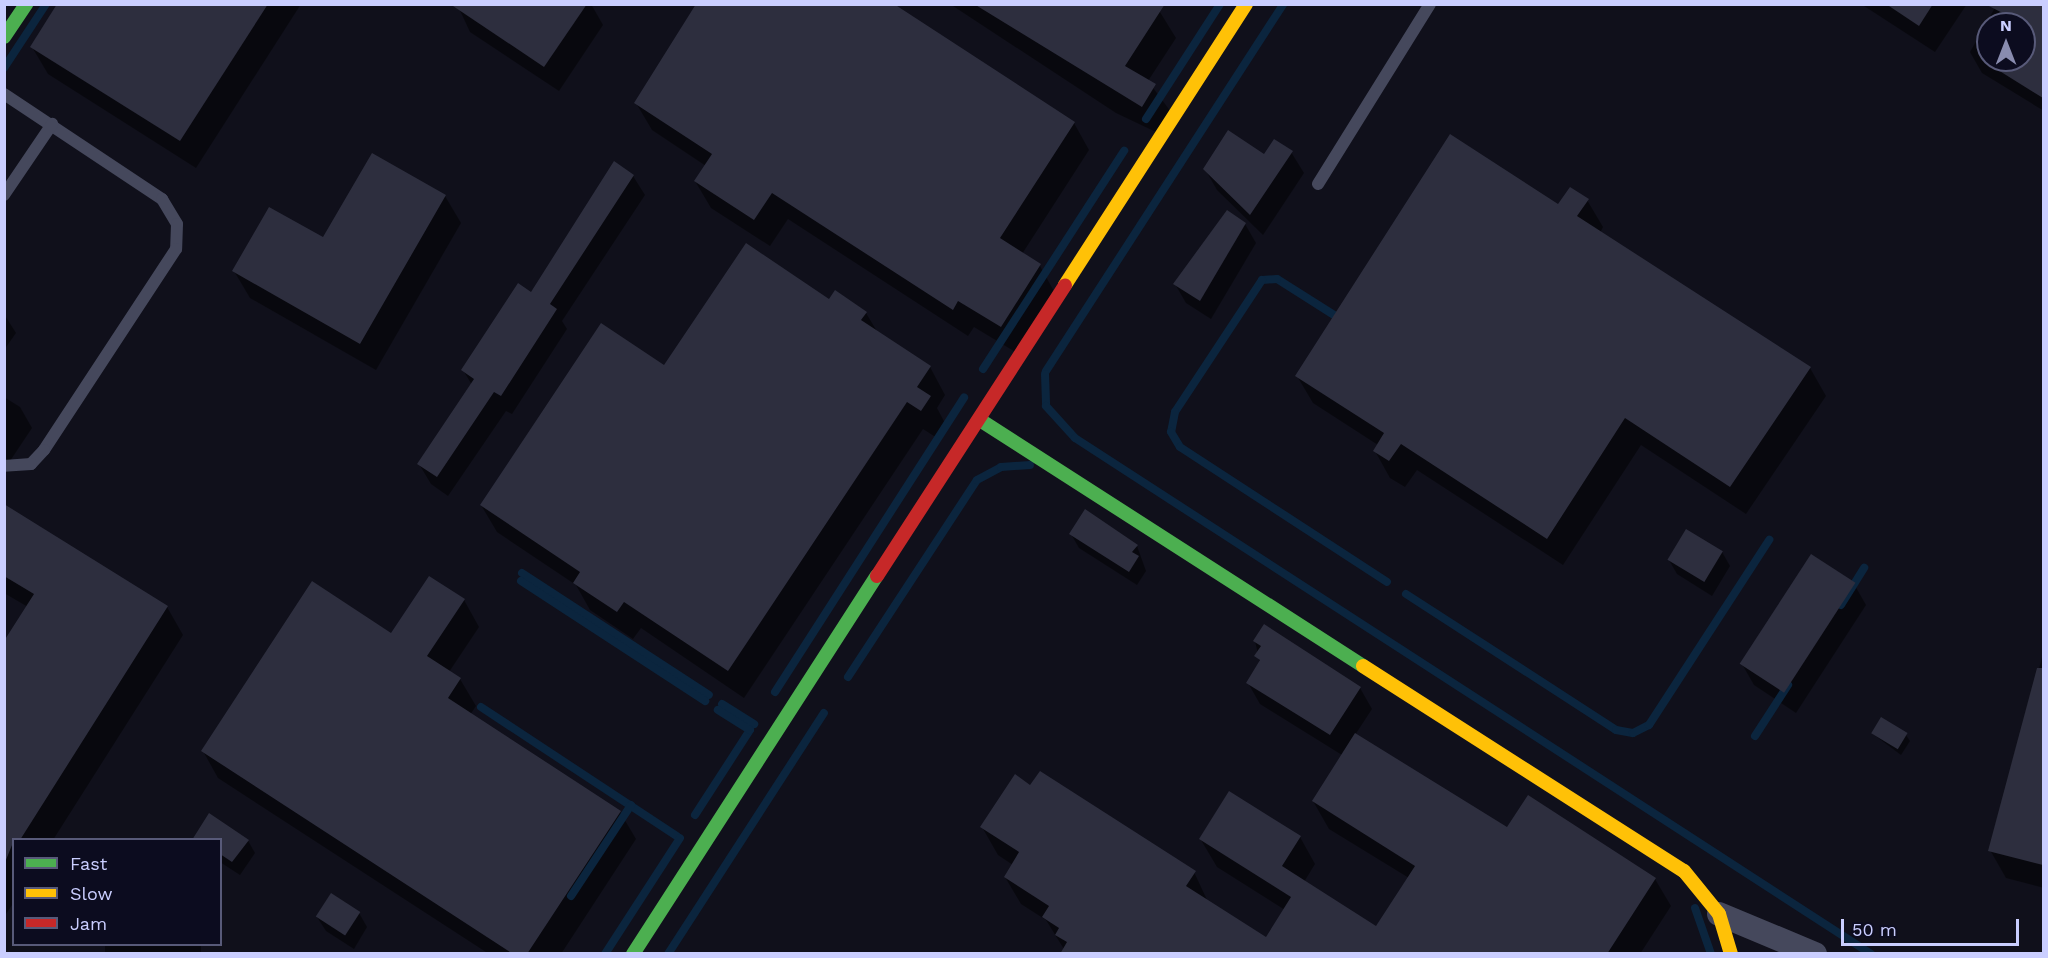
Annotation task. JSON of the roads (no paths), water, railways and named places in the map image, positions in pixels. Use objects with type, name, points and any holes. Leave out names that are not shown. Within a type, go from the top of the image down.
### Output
[{"type":"main road","points":[[4,37],[26,4]]},
{"type":"main road","points":[[633,954],[980,420],[1246,4]]},
{"type":"main road","points":[[980,420],[1684,871],[1719,914],[1731,954]]},
{"type":"street","points":[[1719,914],[1815,954]]},
{"type":"lane","points":[[1318,184],[1430,4]]},
{"type":"lane","points":[[4,94],[52,124],[162,200],[177,224],[176,249],[44,450],[31,464],[4,466]]},
{"type":"lane","points":[[4,195],[52,124]]},
{"type":"waterway","points":[[4,68],[46,4]]},
{"type":"waterway","points":[[1146,119],[1220,4]]},
{"type":"waterway","points":[[1046,371],[1283,4]]},
{"type":"waterway","points":[[983,369],[1124,151]]},
{"type":"waterway","points":[[1334,315],[1277,279],[1262,280],[1175,412],[1171,432],[1180,447],[1387,582]]},
{"type":"waterway","points":[[1045,374],[1046,406],[1075,438],[1871,954]]},
{"type":"waterway","points":[[775,692],[964,398]]},
{"type":"waterway","points":[[848,677],[977,480],[1001,467],[1030,465]]},
{"type":"waterway","points":[[1406,594],[1616,730],[1633,733],[1649,725],[1769,540]]},
{"type":"waterway","points":[[1841,605],[1864,568]]},
{"type":"waterway","points":[[522,573],[709,695]]},
{"type":"waterway","points":[[521,581],[705,701]]},
{"type":"waterway","points":[[1755,736],[1788,685]]},
{"type":"waterway","points":[[722,704],[754,724]]},
{"type":"waterway","points":[[481,707],[677,836]]},
{"type":"waterway","points":[[695,815],[750,730],[718,710]]},
{"type":"waterway","points":[[668,954],[824,713]]},
{"type":"waterway","points":[[571,896],[631,805]]},
{"type":"waterway","points":[[605,954],[680,838]]},
{"type":"waterway","points":[[1695,908],[1711,954]]}]
